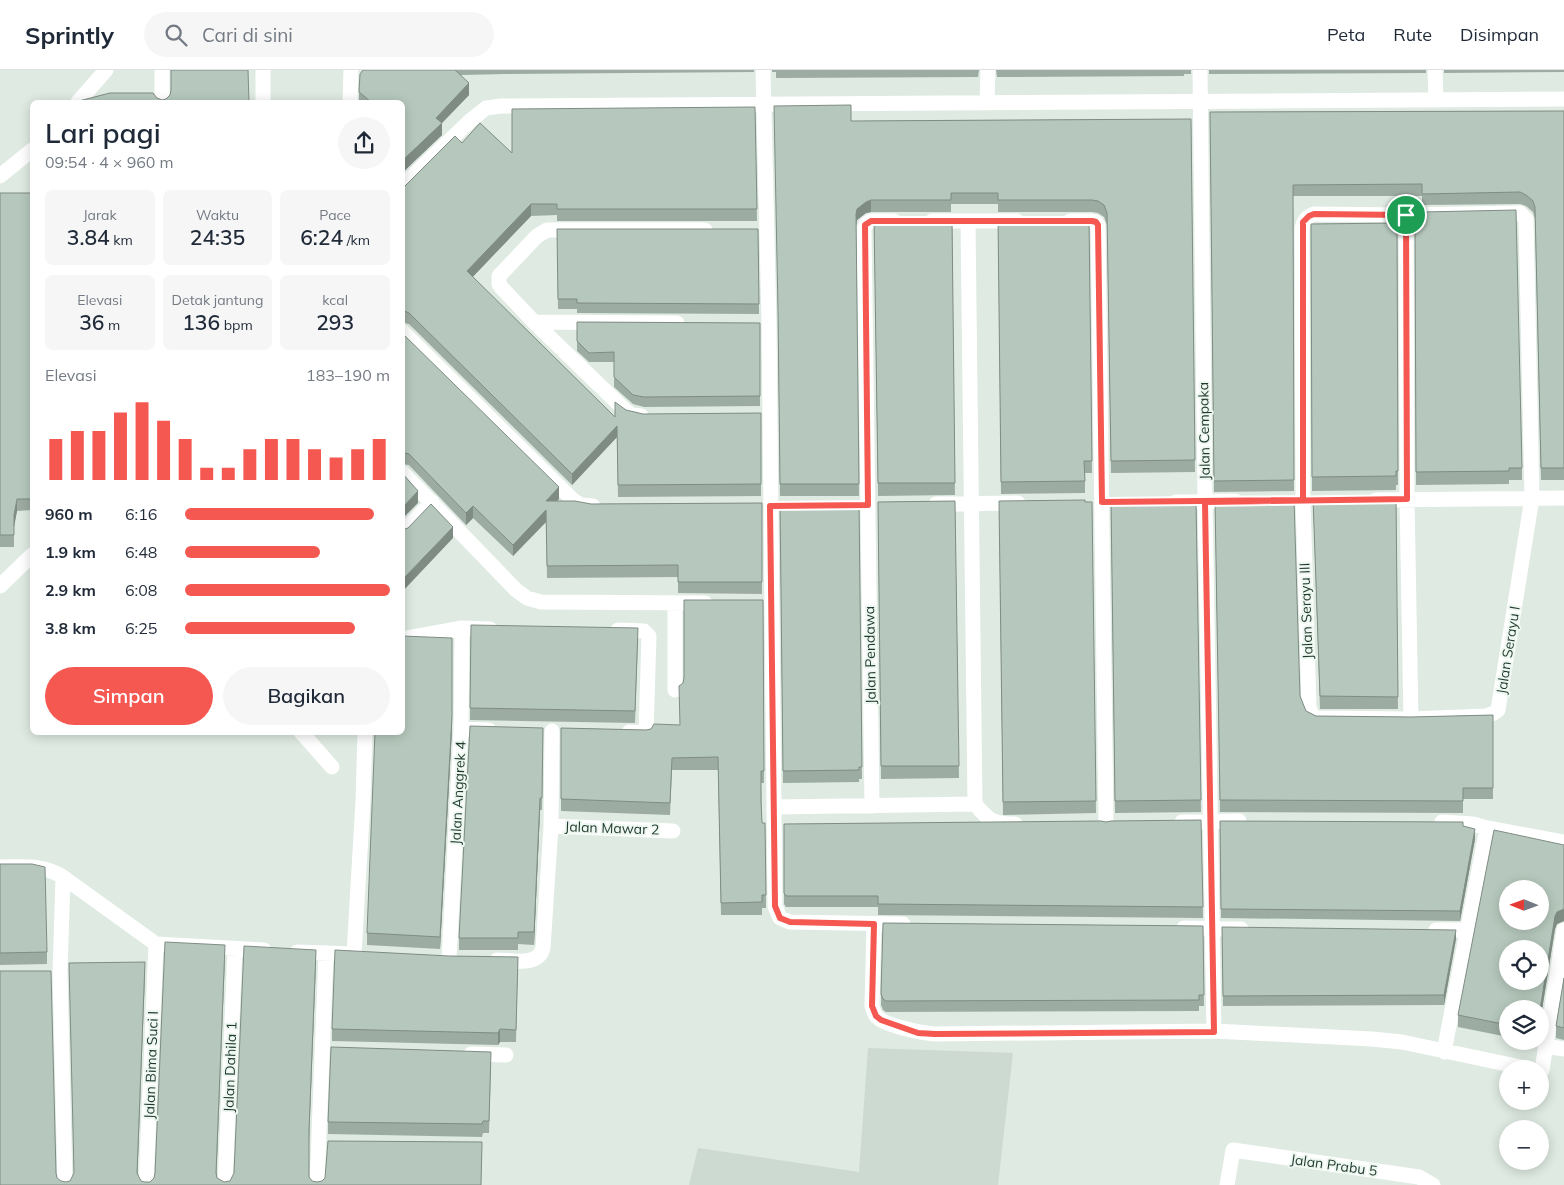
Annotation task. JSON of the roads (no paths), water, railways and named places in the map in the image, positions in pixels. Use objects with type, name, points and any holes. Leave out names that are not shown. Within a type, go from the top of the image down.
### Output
[{"type":"street","points":[[80,100],[106,70]]},
{"type":"street","points":[[162,70],[162,100]]},
{"type":"street","points":[[263,70],[263,100]]},
{"type":"street","points":[[350,100],[351,70]]},
{"type":"street","points":[[763,70],[767,230],[764,323],[767,603],[774,807],[775,906],[780,918],[790,922],[914,925]]},
{"type":"street","points":[[987,103],[988,70]]},
{"type":"street","name":"Jalan Cempaka","points":[[1200,70],[1214,1032]]},
{"type":"street","points":[[1435,70],[1436,100]]},
{"type":"street","points":[[405,183],[471,120],[486,108],[501,106],[1564,99]]},
{"type":"street","points":[[0,176],[30,152]]},
{"type":"street","points":[[1411,719],[1407,499],[1406,215],[1520,213],[1526,219],[1532,498]]},
{"type":"street","name":"Jalan Serayu III","points":[[1316,718],[1312,715],[1309,707],[1298,501],[1303,222],[1314,214],[1406,215]]},
{"type":"street","name":"Jalan Pendawa","points":[[872,806],[863,505],[864,229],[866,224],[871,221],[1035,221]]},
{"type":"street","points":[[968,221],[975,804],[984,816],[992,821],[1002,824],[1030,824]]},
{"type":"street","points":[[1054,221],[1092,221],[1098,225],[1106,824]]},
{"type":"street","points":[[653,416],[638,416],[625,410],[534,322],[501,287],[499,276],[537,236],[547,230],[718,230]]},
{"type":"street","points":[[748,230],[767,230]]},
{"type":"street","points":[[534,322],[691,323]]},
{"type":"street","points":[[405,334],[573,500],[581,504],[611,506]]},
{"type":"street","points":[[405,475],[516,590],[527,598],[541,602],[723,603]]},
{"type":"street","name":"Jalan Serayu I","points":[[1316,718],[1411,719],[1486,716],[1494,714],[1498,710],[1532,498]]},
{"type":"street","points":[[1360,500],[1564,498]]},
{"type":"street","points":[[1298,501],[1322,500]]},
{"type":"street","points":[[1158,502],[1254,501]]},
{"type":"street","points":[[405,529],[432,502]]},
{"type":"street","points":[[1083,503],[1121,502]]},
{"type":"street","points":[[924,504],[1036,503]]},
{"type":"street","points":[[863,505],[886,505]]},
{"type":"street","points":[[766,506],[790,506]]},
{"type":"street","points":[[0,586],[30,557]]},
{"type":"street","points":[[675,604],[676,690]]},
{"type":"street","points":[[405,638],[462,628],[508,629]]},
{"type":"street","name":"Jalan Anggrek 4","points":[[462,628],[461,730],[444,958],[467,959]]},
{"type":"street","points":[[601,630],[644,631],[649,636],[646,733],[618,732]]},
{"type":"street","points":[[461,730],[507,730]]},
{"type":"street","points":[[534,731],[571,731]]},
{"type":"street","points":[[484,960],[529,961],[540,957],[544,948],[551,826],[552,731]]},
{"type":"street","points":[[305,735],[332,767]]},
{"type":"street","points":[[354,954],[363,801],[364,735]]},
{"type":"street","points":[[774,807],[975,804]]},
{"type":"street","points":[[1163,822],[1249,822]]},
{"type":"street","points":[[1432,822],[1460,822],[1564,842]]},
{"type":"street","points":[[1087,824],[1125,823]]},
{"type":"street","name":"Jalan Mawar 2","points":[[551,826],[673,831]]},
{"type":"street","points":[[1444,1052],[1487,828]]},
{"type":"street","points":[[0,867],[40,867],[50,869],[156,944],[373,955]]},
{"type":"street","points":[[63,877],[60,973],[65,1185]]},
{"type":"street","points":[[874,924],[872,1006],[874,1012],[881,1020],[918,1033],[1214,1032],[1372,1039],[1402,1042],[1499,1063]]},
{"type":"street","points":[[1172,928],[1251,929]]},
{"type":"street","points":[[1418,930],[1468,930]]},
{"type":"street","points":[[1549,1027],[1564,930]]},
{"type":"street","name":"Jalan Bima Suci I","points":[[146,1185],[156,944]]},
{"type":"street","name":"Jalan Dahila 1","points":[[225,1185],[235,949]]},
{"type":"street","points":[[316,1185],[326,953]]},
{"type":"street","points":[[43,973],[60,973]]},
{"type":"street","points":[[1549,1046],[1564,1049]]},
{"type":"street","points":[[322,1050],[341,1050]]},
{"type":"street","points":[[458,1053],[506,1055]]},
{"type":"street","points":[[318,1143],[337,1143]]},
{"type":"street","name":"Jalan Prabu 5","points":[[1226,1185],[1233,1150],[1419,1177],[1433,1185]]}]
